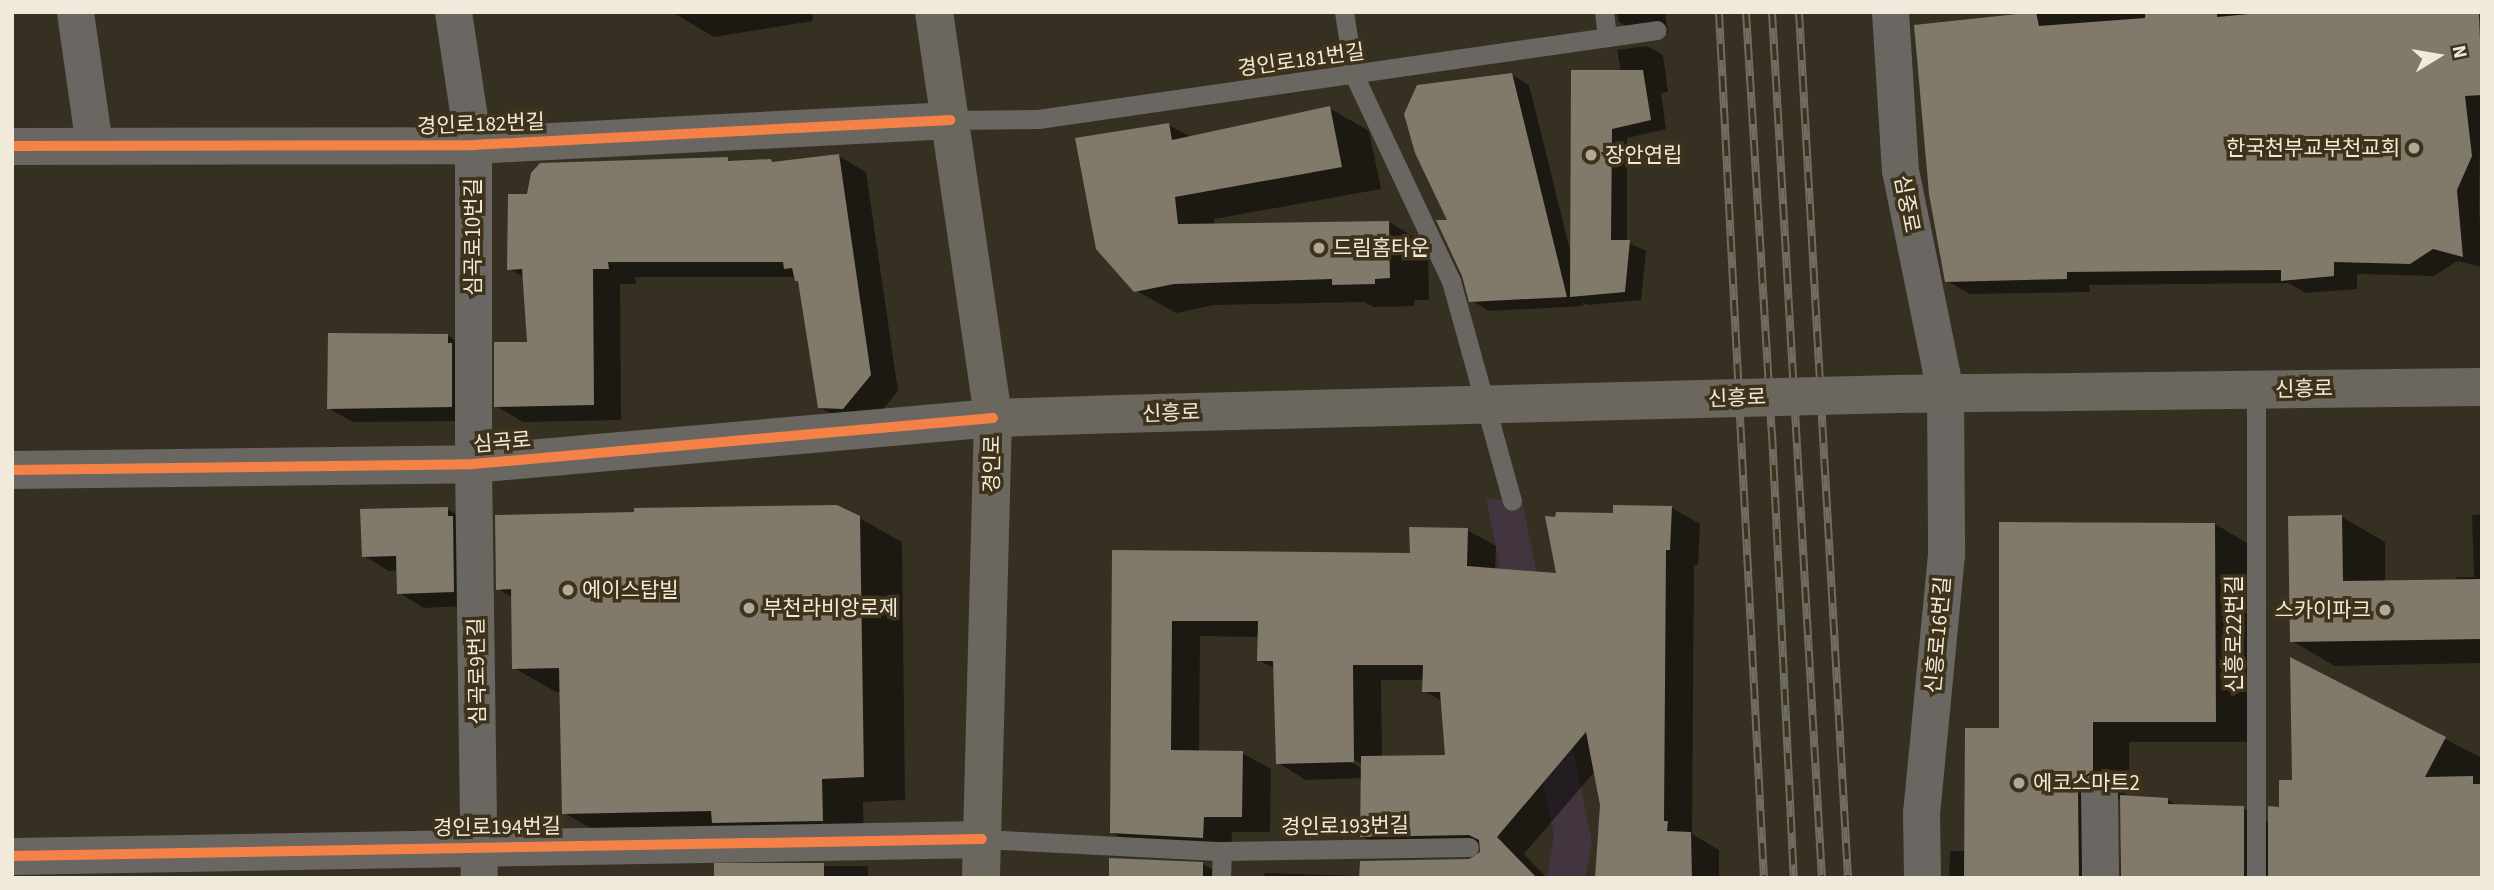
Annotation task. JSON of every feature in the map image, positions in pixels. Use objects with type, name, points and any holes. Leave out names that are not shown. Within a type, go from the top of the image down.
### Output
[{"type":"main road","name":"경인로","points":[[934,12],[993,418],[981,878]]},
{"type":"main road","name":"신흥로","points":[[993,418],[1945,392],[2482,387]]},
{"type":"street","points":[[75,12],[94,146]]},
{"type":"street","name":"심곡로10번길","points":[[453,12],[473,145],[473,464]]},
{"type":"street","name":"심중로","points":[[1890,12],[1900,170],[1945,392]]},
{"type":"street","name":"경인로182번길","points":[[12,146],[473,145],[950,120]]},
{"type":"street","name":"신흥로16번길","points":[[1922,878],[1921,813],[1946,554],[1945,392]]},
{"type":"street","name":"심곡로","points":[[12,470],[473,464],[993,418]]},
{"type":"street","name":"심곡로9번길","points":[[473,464],[479,862]]},
{"type":"street","points":[[2099,790],[2100,878]]},
{"type":"street","name":"경인로194번길","points":[[12,856],[106,866],[479,862],[982,838]]},
{"type":"lane","points":[[1344,12],[1354,75],[1451,281],[1512,500]]},
{"type":"lane","points":[[1604,12],[1608,37]]},
{"type":"lane","name":"경인로181번길","points":[[950,120],[1038,119],[1657,30]]},
{"type":"lane","name":"신흥로22번길","points":[[2256,389],[2256,878]]},
{"type":"lane","name":"경인로193번길","points":[[982,838],[1222,851],[1469,847]]},
{"type":"lane","points":[[1221,878],[1222,851]]},
{"type":"shaded area","points":[[1486,498],[1522,501],[1592,842],[1585,878],[1547,878],[1554,835]]},
{"type":"building","points":[[2036,12],[2039,26],[2145,18],[2145,12],[2217,12],[2217,17],[2271,12],[2479,12],[2482,95],[2465,96],[2472,156],[2457,190],[2463,257],[2433,249],[2410,264],[2334,262],[2334,276],[2281,281],[2281,270],[2067,272],[2067,279],[1945,282],[1929,194],[1914,25]]},
{"type":"building","points":[[1571,70],[1643,70],[1651,120],[1612,129],[1611,240],[1630,240],[1625,292],[1570,297]]},
{"type":"building","points":[[1512,73],[1567,297],[1469,302],[1462,276],[1436,220],[1447,220],[1415,153],[1404,114],[1417,85]]},
{"type":"building","points":[[1330,106],[1342,167],[1175,197],[1178,224],[1389,221],[1390,278],[1375,279],[1375,284],[1332,285],[1332,279],[1174,284],[1134,292],[1096,249],[1075,138],[1169,123],[1172,140]]},
{"type":"building","points":[[839,154],[871,375],[843,409],[818,408],[798,281],[795,281],[792,268],[784,269],[783,262],[608,262],[609,269],[593,269],[594,405],[494,407],[494,342],[527,342],[522,269],[507,270],[508,194],[527,194],[531,173],[540,163],[728,157],[728,161],[771,159],[772,162]]},
{"type":"building","points":[[328,333],[448,334],[448,343],[452,343],[452,407],[327,409]]},
{"type":"building","name":"부천라비앙로제","points":[[837,505],[860,516],[864,777],[822,779],[823,821],[712,823],[711,811],[562,814],[559,668],[512,669],[511,589],[496,590],[495,515],[634,512],[634,508]]},
{"type":"building","points":[[1613,505],[1672,506],[1670,550],[1666,550],[1664,821],[1668,821],[1667,831],[1691,832],[1692,878],[1595,878],[1600,805],[1586,732],[1497,837],[1537,878],[1359,878],[1360,861],[1469,859],[1480,852],[1479,840],[1469,835],[1360,837],[1361,756],[1445,755],[1440,692],[1422,692],[1423,665],[1353,665],[1354,762],[1276,764],[1273,661],[1257,661],[1258,621],[1172,621],[1171,750],[1243,751],[1242,817],[1204,817],[1203,838],[1110,833],[1112,550],[1410,553],[1409,527],[1468,528],[1467,566],[1556,573],[1545,516],[1555,517],[1556,512],[1613,513]]},
{"type":"building","points":[[448,507],[448,516],[453,516],[454,592],[397,594],[396,556],[362,557],[360,509]]},
{"type":"building","name":"스카이파크","points":[[2342,515],[2343,581],[2482,579],[2482,639],[2290,642],[2288,516]]},
{"type":"building","points":[[1999,522],[2215,523],[2216,722],[2093,722],[2093,770],[2081,779],[2078,790],[2079,878],[1964,878],[1965,728],[1999,728]]},
{"type":"building","points":[[2290,657],[2446,737],[2425,777],[2473,776],[2473,784],[2482,784],[2482,878],[2268,878],[2268,806],[2279,807],[2279,780],[2292,780]]},
{"type":"building","points":[[2120,795],[2168,798],[2168,804],[2244,806],[2244,878],[2121,878]]},
{"type":"building","points":[[1109,858],[1203,862],[1203,878],[1109,878]]},
{"type":"building","points":[[714,863],[824,863],[824,878],[714,878]]},
{"type":"railway","points":[[1719,12],[1764,878]]},
{"type":"railway","points":[[1746,12],[1772,433],[1794,878]]},
{"type":"railway","points":[[1772,12],[1822,878]]},
{"type":"railway","points":[[1799,12],[1848,878]]},
{"type":"cycle path","points":[[12,146],[473,145],[950,120]]},
{"type":"cycle path","points":[[12,470],[473,464],[993,418]]},
{"type":"cycle path","points":[[12,856],[982,839]]},
{"type":"place","name":"한국천부교부천교회","points":[[2414,148]]},
{"type":"place","name":"장안연립","points":[[1591,155]]},
{"type":"place","name":"드림홈타운","points":[[1319,248]]},
{"type":"place","name":"에이스탑빌","points":[[568,590]]},
{"type":"place","name":"부천라비앙로제","points":[[749,608]]},
{"type":"place","name":"스카이파크","points":[[2385,610]]},
{"type":"place","name":"에코스마트2","points":[[2019,783]]}]
